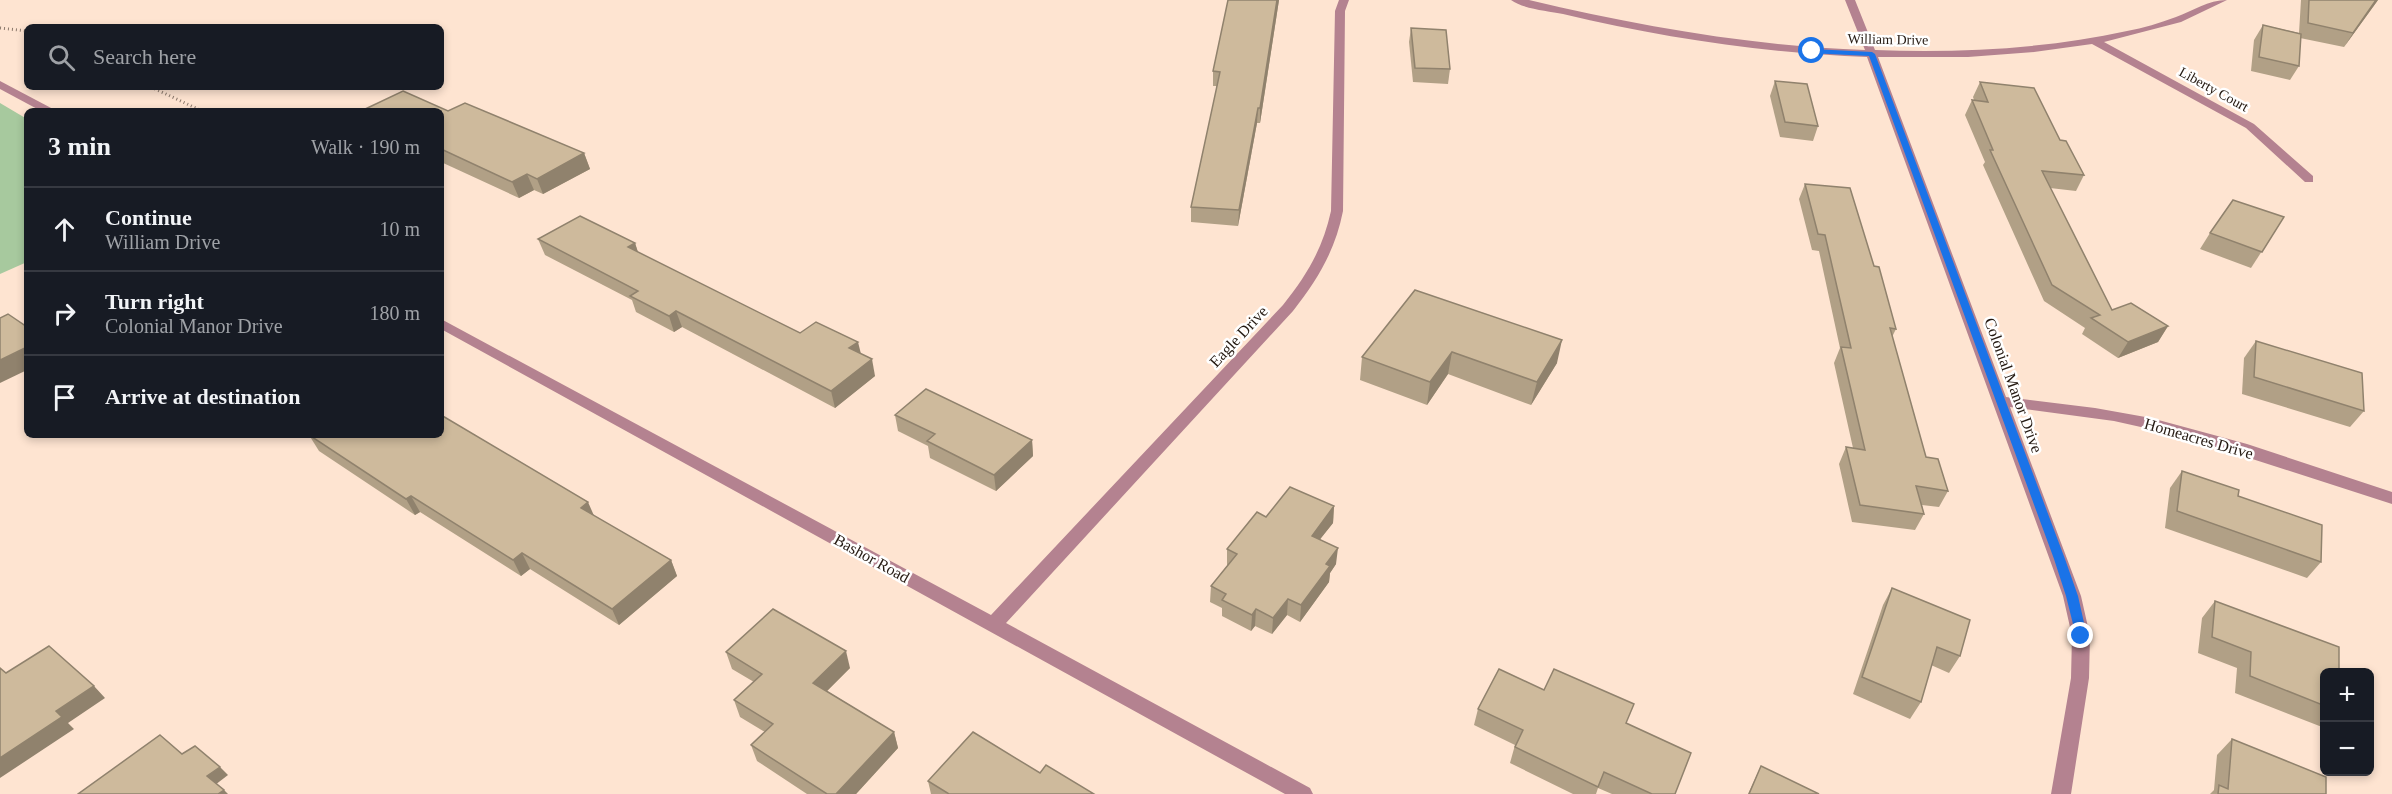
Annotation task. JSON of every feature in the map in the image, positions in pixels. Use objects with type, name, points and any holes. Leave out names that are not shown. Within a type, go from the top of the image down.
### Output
[{"type":"street","name":"Eagle Drive","points":[[994,624],[1280,317],[1316,274],[1331,242],[1337,211],[1341,11],[1344,0]]},
{"type":"street","name":"William Drive","points":[[1516,0],[1587,18],[1679,36],[1800,50],[1872,54],[1995,52],[2094,41],[2157,28],[2202,11],[2222,0]]},
{"type":"street","name":"Colonial Manor Drive","points":[[1850,0],[2072,596],[2081,636],[2079,688],[2061,794]]},
{"type":"street","name":"Liberty Court","points":[[2094,41],[2250,126],[2309,179]]},
{"type":"street","points":[[0,84],[44,108]]},
{"type":"street","name":"Bashor Road","points":[[444,325],[1303,794]]},
{"type":"street","name":"Homeacres Drive","points":[[2001,401],[2097,412],[2151,423],[2218,441],[2392,498]]},
{"type":"path","points":[[0,28],[24,31]]},
{"type":"path","points":[[157,90],[196,108]]},
{"type":"green space","points":[[0,103],[24,117],[24,263],[0,274]]},
{"type":"building","points":[[1228,0],[1277,0],[1260,108],[1258,108],[1239,210],[1191,207],[1220,72],[1213,71]]},
{"type":"building","points":[[2309,0],[2376,0],[2353,33],[2308,23]]},
{"type":"building","points":[[2263,25],[2301,34],[2299,66],[2259,57]]},
{"type":"building","points":[[1411,28],[1446,30],[1450,69],[1415,68]]},
{"type":"building","points":[[1775,81],[1807,84],[1818,126],[1785,122]]},
{"type":"building","points":[[1980,82],[2034,88],[2060,140],[2066,141],[2084,175],[2042,171],[2112,310],[2131,303],[2168,326],[2128,342],[2091,318],[2100,315],[2052,285],[1990,150],[1993,150],[1972,100],[1988,102]]},
{"type":"building","points":[[403,91],[441,108],[367,108]]},
{"type":"building","points":[[465,103],[584,153],[537,179],[527,174],[512,182],[444,150],[444,109],[448,111]]},
{"type":"building","points":[[1805,184],[1850,188],[1874,266],[1879,267],[1896,329],[1890,328],[1926,457],[1938,459],[1948,491],[1916,486],[1924,514],[1860,505],[1846,447],[1865,450],[1841,347],[1851,348],[1825,235],[1818,234]]},
{"type":"building","points":[[2233,200],[2284,217],[2262,252],[2210,233]]},
{"type":"building","points":[[580,216],[635,243],[628,247],[800,333],[816,322],[858,342],[849,348],[872,359],[831,391],[676,311],[669,316],[630,296],[638,291],[538,239]]},
{"type":"building","points":[[1415,290],[1562,340],[1537,382],[1452,352],[1430,382],[1362,357]]},
{"type":"building","points":[[8,314],[24,325],[24,348],[0,360],[0,318]]},
{"type":"building","points":[[2256,341],[2362,373],[2364,411],[2254,377]]},
{"type":"building","points":[[926,389],[1032,440],[994,475],[927,441],[935,434],[895,415]]},
{"type":"building","points":[[444,417],[588,502],[581,508],[671,560],[612,609],[522,553],[513,560],[411,496],[406,499],[314,438],[444,438]]},
{"type":"building","points":[[2182,471],[2239,490],[2238,496],[2322,525],[2321,562],[2177,511]]},
{"type":"building","points":[[1290,487],[1334,506],[1312,536],[1338,548],[1326,564],[1330,566],[1301,605],[1288,599],[1273,618],[1256,609],[1252,615],[1222,600],[1226,594],[1211,586],[1237,554],[1227,549],[1257,512],[1266,517]]},
{"type":"building","points":[[1892,588],[1970,620],[1960,656],[1937,647],[1921,702],[1862,677]]},
{"type":"building","points":[[2215,601],[2339,647],[2339,668],[2320,668],[2320,704],[2250,676],[2251,652],[2212,637]]},
{"type":"building","points":[[773,609],[846,651],[813,683],[894,732],[836,794],[827,794],[751,745],[773,724],[734,700],[762,674],[726,652]]},
{"type":"building","points":[[49,646],[94,686],[56,711],[62,717],[0,758],[0,668],[6,673]]},
{"type":"building","points":[[1499,669],[1544,690],[1554,669],[1634,704],[1626,723],[1691,753],[1675,794],[1652,794],[1604,772],[1598,787],[1515,747],[1523,730],[1478,709]]},
{"type":"building","points":[[973,732],[1040,773],[1046,765],[1094,794],[949,794],[928,781]]},
{"type":"building","points":[[160,735],[182,754],[195,746],[220,767],[207,776],[224,790],[218,794],[78,794]]},
{"type":"building","points":[[2232,739],[2326,777],[2326,794],[2218,794],[2219,785],[2228,789]]},
{"type":"building","points":[[1761,766],[1819,794],[1749,794]]},
{"type":"route","points":[[1812,51],[1872,54],[2060,559],[2072,596],[2081,636]]}]
